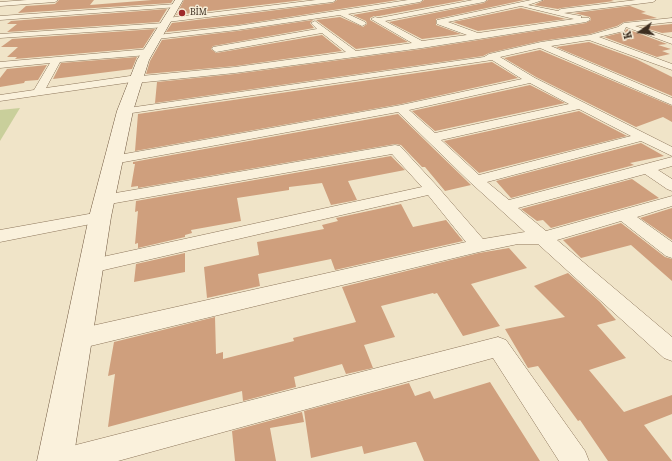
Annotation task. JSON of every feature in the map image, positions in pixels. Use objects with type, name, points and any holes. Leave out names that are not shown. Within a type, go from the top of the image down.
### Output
[{"type":"main road","points":[[55,461],[91,266],[113,160],[126,112],[143,60],[168,20]]},
{"type":"street","points":[[0,36],[168,20],[333,0]]},
{"type":"street","points":[[208,42],[236,28],[420,0]]},
{"type":"street","points":[[380,20],[484,0]]},
{"type":"street","points":[[0,98],[136,79],[235,70],[589,21],[503,0]]},
{"type":"street","points":[[478,37],[440,22],[540,0]]},
{"type":"street","points":[[578,0],[619,12]]},
{"type":"street","points":[[554,12],[653,0]]},
{"type":"street","points":[[0,4],[18,1],[56,3]]},
{"type":"street","points":[[0,10],[56,3]]},
{"type":"street","points":[[218,6],[231,4]]},
{"type":"street","points":[[279,7],[298,18]]},
{"type":"street","points":[[353,11],[380,20],[422,45]]},
{"type":"street","points":[[341,13],[362,24]]},
{"type":"street","points":[[485,13],[499,16]]},
{"type":"street","points":[[307,16],[354,54]]},
{"type":"street","points":[[633,16],[653,22]]},
{"type":"street","points":[[0,18],[168,20],[208,42],[228,58],[235,70]]},
{"type":"street","points":[[0,65],[57,59],[168,20]]},
{"type":"street","points":[[126,112],[487,60],[492,56],[541,45],[590,37],[622,27],[672,20]]},
{"type":"street","points":[[272,22],[287,36]]},
{"type":"street","points":[[519,22],[540,28]]},
{"type":"street","points":[[607,25],[622,27],[672,41]]},
{"type":"street","points":[[236,28],[252,42]]},
{"type":"street","points":[[208,42],[252,42],[324,30]]},
{"type":"street","points":[[590,37],[672,66]]},
{"type":"street","points":[[541,45],[672,102]]},
{"type":"street","points":[[492,56],[531,80],[672,152]]},
{"type":"street","points":[[38,93],[57,59]]},
{"type":"street","points":[[113,160],[401,108],[531,80]]},
{"type":"street","points":[[431,138],[580,105]]},
{"type":"street","points":[[401,108],[476,180],[672,351]]},
{"type":"street","points":[[476,180],[642,137]]},
{"type":"street","points":[[0,236],[102,209],[395,149],[432,189],[479,246]]},
{"type":"street","points":[[505,206],[648,170],[672,161]]},
{"type":"street","points":[[648,170],[672,186]]},
{"type":"street","points":[[91,266],[432,189]]},
{"type":"street","points":[[78,339],[479,246],[518,238],[543,238],[672,202]]},
{"type":"street","points":[[625,216],[672,250]]},
{"type":"street","points":[[68,461],[498,347],[575,461]]},
{"type":"green space","points":[[20,108],[0,141],[0,110]]},
{"type":"building","points":[[59,0],[94,0],[90,5],[152,0],[173,0],[171,3],[18,13],[26,6],[55,4]]},
{"type":"building","points":[[184,0],[303,0],[176,15]]},
{"type":"building","points":[[337,0],[398,0],[237,25],[166,32],[172,23],[333,3]]},
{"type":"building","points":[[424,0],[465,0],[374,16],[370,18],[370,20],[408,42],[356,49],[316,20],[340,17],[363,27],[367,24],[366,21],[353,15],[420,3]]},
{"type":"building","points":[[488,0],[524,0],[436,19],[436,25],[461,34],[422,39],[389,22],[484,3]]},
{"type":"building","points":[[544,0],[614,1],[558,9],[534,5]]},
{"type":"building","points":[[630,6],[646,12],[641,13],[657,18],[624,22],[617,26],[590,34],[541,41],[489,53],[483,56],[155,103],[157,82],[235,74],[422,49],[586,23],[591,20],[590,17],[574,13]]},
{"type":"building","points":[[521,8],[566,19],[478,31],[453,22]]},
{"type":"building","points":[[167,9],[159,22],[7,32],[17,24],[7,24],[11,21]]},
{"type":"building","points":[[313,20],[310,23],[314,28],[213,46],[211,49],[216,53],[322,35],[342,51],[235,66],[146,74],[150,61],[162,40]]},
{"type":"building","points":[[672,24],[672,32],[662,33],[642,27]]},
{"type":"building","points":[[155,29],[143,48],[15,59],[17,57],[7,57],[18,47],[1,47],[12,39]]},
{"type":"building","points":[[627,29],[667,44],[658,45],[671,49],[662,51],[670,54],[657,57],[604,37],[624,32]]},
{"type":"building","points":[[589,42],[636,59],[672,77],[672,96],[556,47]]},
{"type":"building","points":[[540,50],[672,106],[672,122],[663,117],[636,127],[536,77],[504,58]]},
{"type":"building","points":[[137,57],[132,69],[53,79],[61,63]]},
{"type":"building","points":[[492,62],[518,78],[401,104],[135,151],[138,114]]},
{"type":"building","points":[[47,65],[38,80],[25,81],[24,83],[0,87],[0,78],[7,69]]},
{"type":"building","points":[[530,85],[565,103],[435,131],[412,111]]},
{"type":"building","points":[[579,111],[627,136],[479,173],[444,141]]},
{"type":"building","points":[[398,114],[471,185],[445,191],[425,167],[422,167],[401,145],[395,144],[138,188],[138,186],[131,187],[135,164],[133,164],[133,162]]},
{"type":"building","points":[[641,143],[664,156],[630,163],[634,165],[511,198],[496,181]]},
{"type":"building","points":[[391,156],[405,170],[348,181],[357,200],[331,205],[322,183],[289,187],[289,190],[237,198],[241,221],[191,230],[192,233],[185,235],[185,237],[138,248],[138,243],[135,244],[138,211],[135,212],[136,201]]},
{"type":"building","points":[[632,179],[659,198],[551,228],[543,220],[537,221],[521,209]]},
{"type":"building","points":[[401,204],[413,227],[446,220],[463,241],[335,270],[331,259],[258,274],[260,286],[207,298],[204,267],[259,255],[257,242],[324,229],[322,225],[338,221],[336,218]]},
{"type":"building","points":[[672,208],[672,240],[640,218]]},
{"type":"building","points":[[621,223],[665,257],[672,259],[672,281],[631,245],[581,258],[563,240]]},
{"type":"building","points":[[509,248],[527,268],[471,284],[500,326],[463,336],[437,293],[381,306],[395,337],[364,345],[373,368],[346,374],[342,364],[294,377],[296,387],[243,401],[242,391],[108,427],[115,374],[108,376],[114,342],[215,317],[216,354],[223,352],[223,359],[294,341],[293,338],[356,322],[342,287],[479,253]]},
{"type":"building","points":[[185,253],[185,272],[134,282],[136,264]]},
{"type":"building","points":[[568,273],[600,302],[616,320],[597,325],[626,358],[589,370],[624,412],[672,395],[672,414],[644,425],[672,461],[608,461],[580,420],[578,421],[538,366],[528,368],[505,329],[565,317],[534,286]]},
{"type":"building","points":[[490,382],[540,461],[424,461],[416,442],[364,454],[362,446],[311,458],[304,411],[409,383],[415,396],[430,391],[434,399]]},
{"type":"building","points":[[302,412],[304,422],[270,428],[276,461],[235,461],[232,431]]},
{"type":"place","name":"BİM","points":[[182,13]]}]
